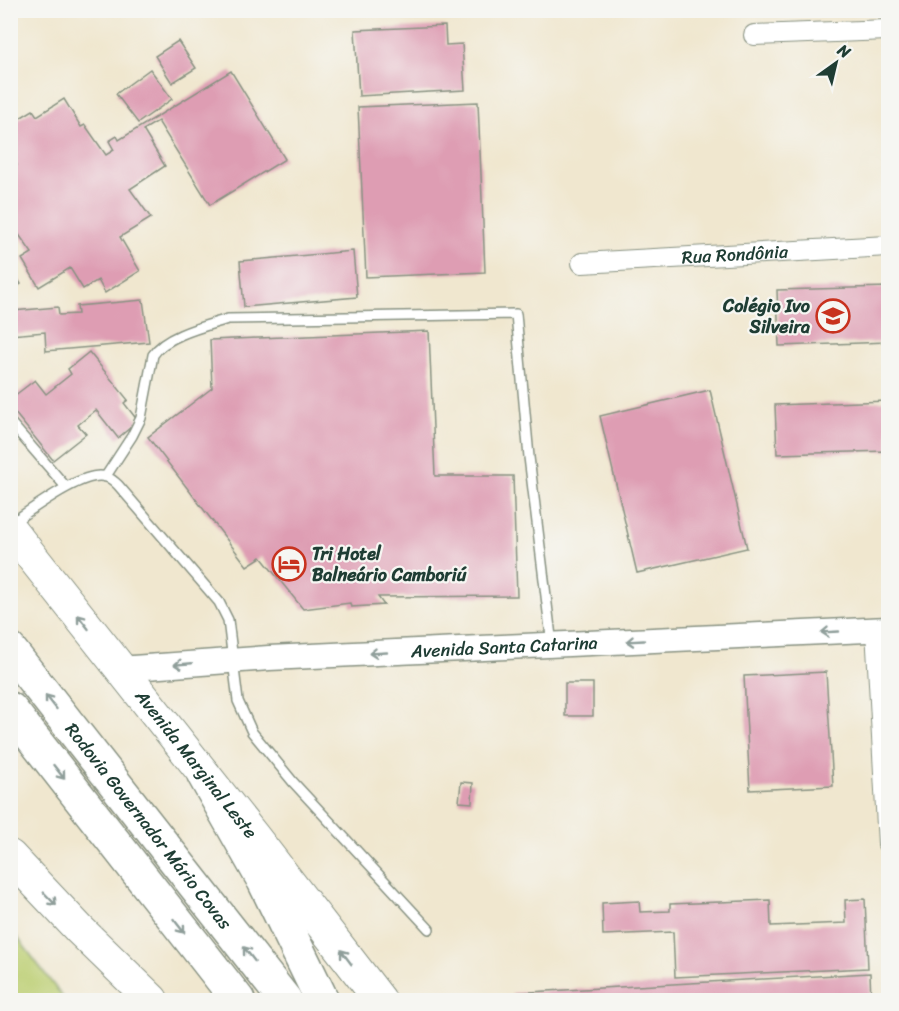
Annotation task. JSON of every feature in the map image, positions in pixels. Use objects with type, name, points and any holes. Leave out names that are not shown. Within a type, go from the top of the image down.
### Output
[{"type":"highway","name":"Rodovia Governador Mário Covas","points":[[10,650],[285,1000]]},
{"type":"highway","name":"Rodovia Governador Mário Covas","points":[[10,709],[238,1000]]},
{"type":"highway","points":[[204,775],[264,881],[322,1000]]},
{"type":"main road","name":"Avenida Marginal Leste","points":[[10,529],[380,1000]]},
{"type":"main road","points":[[10,856],[80,930],[152,1000]]},
{"type":"street","points":[[754,35],[888,30]]},
{"type":"street","name":"Rua Rondônia","points":[[582,262],[888,246]]},
{"type":"street","points":[[882,630],[888,844]]},
{"type":"street","name":"Avenida Santa Catarina","points":[[119,669],[233,660],[882,630]]},
{"type":"lane","points":[[106,476],[141,418],[153,355],[157,349],[190,330],[228,319],[516,314],[529,457],[552,645]]},
{"type":"lane","points":[[10,422],[66,487]]},
{"type":"lane","points":[[10,524],[66,487],[90,477],[106,476],[118,485],[219,602],[228,620],[238,700],[252,732],[293,782],[429,929]]},
{"type":"green space","points":[[11,929],[65,1000],[11,1000]]},
{"type":"building","points":[[445,26],[446,45],[462,44],[465,90],[359,96],[355,30]]},
{"type":"building","points":[[178,41],[196,68],[172,83],[155,56]]},
{"type":"building","points":[[150,69],[172,99],[138,123],[116,94]]},
{"type":"building","points":[[231,71],[285,159],[210,205],[158,121],[143,130],[165,166],[130,189],[151,218],[120,237],[140,271],[105,293],[98,280],[83,289],[70,268],[39,287],[22,259],[32,253],[10,222],[10,169],[17,165],[10,154],[10,124],[33,110],[37,116],[64,99],[81,127],[85,125],[106,155],[114,150],[109,141],[117,136],[119,140]]},
{"type":"building","points":[[478,102],[485,272],[366,277],[358,107]]},
{"type":"building","points":[[353,251],[357,297],[244,307],[240,261]]},
{"type":"building","points":[[10,267],[21,284],[10,291]]},
{"type":"building","name":"Colégio Ivo Silveira","points":[[888,287],[888,342],[779,346],[777,290]]},
{"type":"building","points":[[143,300],[149,342],[46,351],[45,332],[10,335],[12,311],[58,307],[59,315],[78,314],[77,306]]},
{"type":"building","points":[[429,331],[435,476],[513,476],[517,596],[378,597],[384,605],[351,607],[350,603],[303,609],[261,557],[247,566],[148,437],[212,388],[210,340]]},
{"type":"building","points":[[89,352],[128,400],[124,403],[138,421],[118,438],[96,410],[78,425],[86,434],[53,460],[10,407],[10,399],[35,380],[46,394],[71,374],[68,369]]},
{"type":"building","points":[[710,390],[747,548],[637,573],[600,416]]},
{"type":"building","points":[[888,401],[888,451],[777,454],[775,405]]},
{"type":"building","points":[[826,672],[833,786],[750,790],[744,676]]},
{"type":"building","points":[[565,683],[593,683],[593,716],[565,716]]},
{"type":"building","points":[[461,782],[473,783],[472,803],[459,802]]},
{"type":"building","points":[[865,899],[868,968],[675,977],[673,932],[603,935],[602,903],[639,901],[640,912],[670,911],[670,904],[770,900],[771,926],[846,923],[845,900]]},
{"type":"building","points":[[870,973],[871,1000],[512,1000],[512,993]]},
{"type":"building","points":[[493,998],[493,1000],[472,1000],[472,999]]},
{"type":"place","name":"Colégio Ivo Silveira","points":[[833,316]]},
{"type":"place","name":"Tri Hotel Balneário Camboriú","points":[[289,564]]}]
